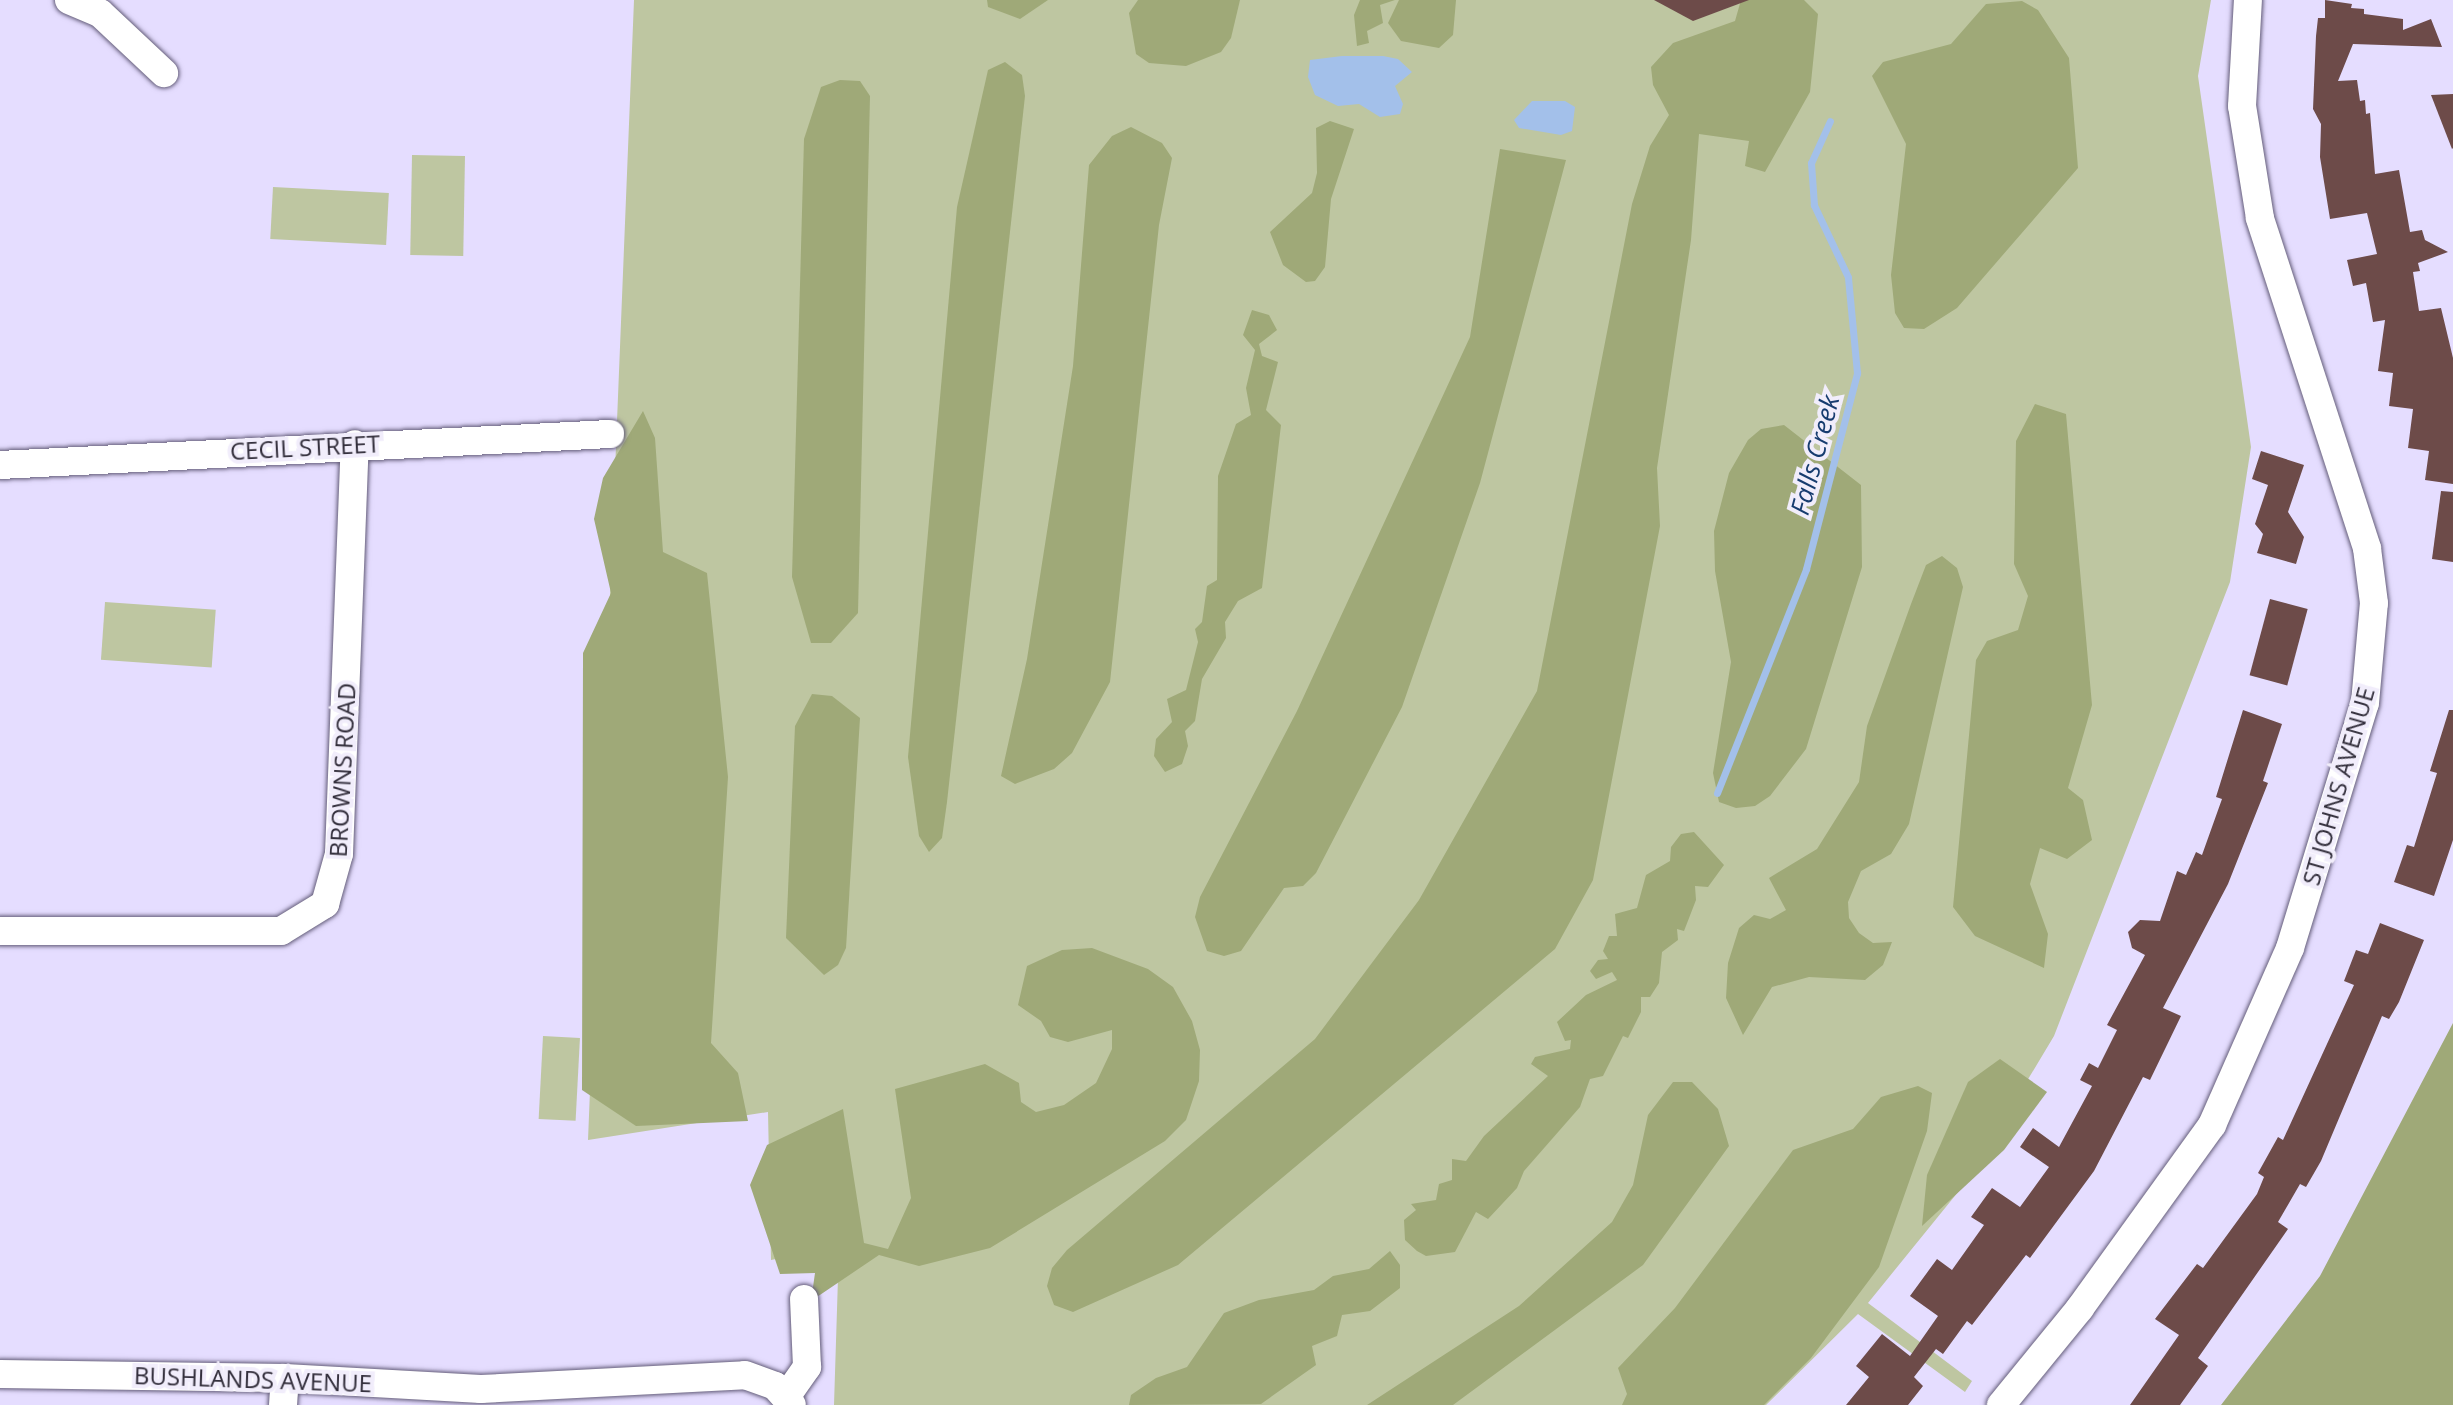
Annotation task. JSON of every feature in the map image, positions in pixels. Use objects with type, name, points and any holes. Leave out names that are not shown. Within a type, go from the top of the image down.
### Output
[{"type":"street","points":[[69,0],[100,13],[164,73]]},
{"type":"street","name":"ST JOHNS AVENUE","points":[[2001,1405],[2080,1308],[2212,1125],[2290,948],[2365,703],[2374,603],[2367,548],[2260,218],[2242,106],[2248,0]]},
{"type":"street","name":"CECIL STREET","points":[[0,465],[355,444],[610,434]]},
{"type":"street","name":"BROWNS ROAD","points":[[0,931],[281,931],[325,904],[339,854],[355,444]]},
{"type":"street","points":[[789,1401],[807,1367],[804,1299]]},
{"type":"street","name":"BUSHLANDS AVENUE","points":[[0,1374],[284,1391],[481,1389],[745,1375],[762,1379],[789,1401]]},
{"type":"green space","points":[[634,0],[2211,0],[2198,76],[2251,447],[2230,582],[2054,1036],[1967,1181],[1868,1303],[1972,1381],[1965,1392],[1858,1314],[1766,1405],[834,1405],[839,1246],[771,1260],[768,1112],[588,1140]]},
{"type":"green space","points":[[987,0],[1048,0],[1020,19],[988,7]]},
{"type":"green space","points":[[1138,0],[1240,0],[1231,38],[1221,52],[1186,66],[1149,63],[1136,54],[1129,13]]},
{"type":"green space","points":[[1360,0],[1395,0],[1380,5],[1383,23],[1367,31],[1369,43],[1357,46],[1354,15]]},
{"type":"green space","points":[[1399,0],[1456,0],[1453,35],[1439,48],[1401,41],[1388,23]]},
{"type":"green space","points":[[1741,0],[1804,0],[1818,14],[1810,92],[1765,172],[1745,166],[1749,141],[1699,134],[1691,240],[1657,468],[1660,526],[1593,880],[1555,949],[1178,1265],[1073,1312],[1054,1305],[1047,1286],[1052,1268],[1067,1250],[1315,1039],[1419,900],[1537,691],[1632,204],[1650,146],[1669,115],[1653,85],[1651,67],[1673,43],[1735,21]]},
{"type":"green space","points":[[2022,1],[2038,10],[2069,58],[2078,168],[1957,308],[1924,329],[1904,328],[1895,313],[1891,275],[1906,144],[1872,76],[1883,62],[1951,44],[1986,4]]},
{"type":"green space","points":[[1005,62],[1022,75],[1025,96],[947,802],[942,838],[929,852],[919,836],[908,757],[957,207],[988,70]]},
{"type":"green space","points":[[840,80],[860,81],[870,96],[858,613],[831,643],[811,643],[792,577],[804,139],[821,87]]},
{"type":"green space","points":[[1330,121],[1354,129],[1331,199],[1325,267],[1315,281],[1306,282],[1283,265],[1270,232],[1312,193],[1317,173],[1316,128]]},
{"type":"green space","points":[[1131,127],[1162,143],[1172,158],[1159,225],[1110,682],[1072,753],[1054,769],[1015,784],[1001,776],[1027,659],[1073,366],[1089,165],[1112,136]]},
{"type":"green space","points":[[1500,149],[1566,160],[1480,483],[1402,707],[1316,873],[1303,886],[1284,888],[1241,951],[1224,956],[1207,951],[1195,917],[1200,897],[1297,711],[1470,337]]},
{"type":"green space","points":[[412,155],[465,156],[463,256],[410,255]]},
{"type":"green space","points":[[273,187],[389,193],[386,245],[270,239]]},
{"type":"green space","points":[[1252,310],[1269,315],[1277,330],[1259,344],[1262,356],[1278,362],[1266,410],[1281,425],[1262,588],[1238,601],[1225,622],[1226,638],[1202,679],[1195,721],[1185,731],[1188,746],[1182,764],[1165,772],[1154,756],[1156,739],[1172,722],[1167,699],[1186,690],[1198,642],[1195,629],[1202,622],[1207,586],[1217,580],[1218,476],[1236,424],[1251,415],[1246,388],[1255,350],[1243,335]]},
{"type":"green space","points":[[2035,404],[2066,414],[2092,705],[2068,788],[2083,800],[2092,840],[2067,859],[2040,848],[2030,884],[2048,934],[2044,968],[1975,936],[1953,907],[1976,660],[1987,641],[2018,630],[2028,596],[2014,564],[2016,441]]},
{"type":"green space","points":[[643,411],[655,438],[663,552],[707,573],[728,777],[711,1043],[738,1073],[748,1121],[636,1126],[582,1090],[583,653],[611,593],[594,519],[603,478]]},
{"type":"green space","points":[[1784,425],[1861,485],[1862,567],[1806,749],[1770,796],[1755,806],[1736,808],[1719,802],[1713,773],[1731,662],[1715,571],[1714,531],[1729,473],[1748,440],[1761,429]]},
{"type":"green space","points":[[1942,556],[1957,568],[1963,587],[1909,824],[1891,854],[1861,871],[1848,902],[1849,918],[1859,933],[1873,943],[1892,942],[1883,965],[1865,980],[1809,977],[1772,987],[1743,1035],[1726,998],[1728,963],[1739,928],[1754,915],[1770,919],[1786,910],[1769,878],[1817,849],[1859,782],[1867,726],[1911,604],[1926,565]]},
{"type":"green space","points":[[105,602],[216,610],[212,668],[101,660]]},
{"type":"green space","points":[[812,694],[832,696],[860,718],[846,948],[838,965],[824,975],[786,938],[795,726]]},
{"type":"green space","points":[[1694,832],[1724,865],[1708,887],[1695,886],[1696,900],[1684,931],[1677,929],[1678,940],[1662,952],[1659,983],[1650,997],[1641,997],[1641,1012],[1628,1038],[1623,1036],[1603,1076],[1590,1079],[1580,1107],[1524,1171],[1517,1188],[1488,1219],[1476,1212],[1455,1252],[1426,1256],[1417,1251],[1405,1240],[1404,1220],[1416,1210],[1411,1204],[1436,1200],[1439,1184],[1452,1180],[1452,1159],[1466,1161],[1484,1136],[1548,1076],[1531,1064],[1535,1057],[1570,1049],[1571,1040],[1565,1041],[1557,1022],[1586,995],[1617,980],[1612,972],[1596,979],[1590,971],[1598,960],[1608,959],[1603,951],[1609,936],[1617,936],[1615,914],[1637,908],[1646,875],[1670,861],[1671,847],[1681,834]]},
{"type":"green space","points":[[1092,948],[1148,969],[1173,987],[1192,1021],[1200,1050],[1199,1081],[1186,1120],[1165,1141],[990,1248],[919,1266],[879,1255],[811,1301],[815,1273],[780,1274],[750,1185],[767,1145],[843,1109],[864,1243],[888,1249],[911,1198],[895,1089],[985,1064],[1019,1083],[1021,1102],[1036,1112],[1064,1105],[1096,1083],[1112,1049],[1112,1030],[1068,1042],[1050,1037],[1041,1021],[1018,1005],[1027,966],[1062,950]]},
{"type":"green space","points":[[2453,1023],[2453,1405],[2221,1405],[2320,1276]]},
{"type":"green space","points":[[543,1036],[580,1038],[576,1121],[539,1119]]},
{"type":"green space","points":[[2000,1059],[2047,1092],[2004,1150],[1922,1226],[1927,1175],[1968,1082]]},
{"type":"green space","points":[[1673,1082],[1692,1082],[1718,1109],[1729,1146],[1643,1265],[1453,1405],[1367,1405],[1519,1306],[1612,1222],[1633,1185],[1648,1115]]},
{"type":"green space","points":[[1918,1086],[1932,1093],[1927,1131],[1879,1267],[1811,1358],[1764,1405],[1622,1405],[1627,1394],[1618,1368],[1675,1308],[1793,1150],[1853,1129],[1881,1097]]},
{"type":"green space","points":[[1390,1251],[1400,1265],[1400,1288],[1370,1311],[1342,1315],[1337,1336],[1312,1346],[1316,1365],[1261,1404],[1129,1405],[1131,1395],[1156,1378],[1187,1367],[1224,1313],[1259,1300],[1314,1290],[1333,1276],[1369,1269]]},
{"type":"water","points":[[1342,56],[1398,59],[1412,72],[1395,86],[1403,104],[1400,114],[1380,117],[1359,104],[1338,106],[1315,95],[1308,77],[1310,60]]},
{"type":"water","points":[[1532,101],[1565,101],[1575,107],[1572,131],[1561,135],[1519,128],[1514,120]]},
{"type":"building","points":[[1654,0],[1749,0],[1693,21]]},
{"type":"building","points":[[2325,0],[2352,4],[2351,8],[2364,9],[2364,14],[2403,19],[2403,30],[2431,19],[2442,47],[2353,44],[2338,81],[2357,80],[2360,101],[2365,100],[2366,114],[2370,113],[2375,174],[2399,170],[2410,232],[2422,230],[2425,240],[2448,252],[2418,263],[2420,271],[2413,272],[2419,311],[2441,308],[2453,358],[2453,484],[2425,480],[2429,451],[2408,448],[2413,409],[2389,406],[2393,373],[2378,371],[2385,320],[2373,322],[2366,283],[2353,286],[2347,260],[2377,254],[2367,213],[2330,219],[2320,157],[2321,124],[2313,109],[2316,36],[2318,18],[2325,18]]},
{"type":"building","points":[[2453,94],[2453,148],[2452,149],[2431,95]]},
{"type":"building","points":[[2261,451],[2304,465],[2288,512],[2304,537],[2296,564],[2257,553],[2263,534],[2255,524],[2268,485],[2252,479]]},
{"type":"building","points":[[2441,491],[2453,492],[2453,562],[2432,559]]},
{"type":"building","points":[[2270,599],[2308,609],[2287,685],[2250,675]]},
{"type":"building","points":[[2243,710],[2282,724],[2263,781],[2268,783],[2228,884],[2163,1008],[2181,1016],[2150,1080],[2143,1077],[2094,1171],[2030,1258],[2026,1255],[1972,1325],[1967,1321],[1943,1354],[1936,1349],[1914,1377],[1923,1386],[1908,1405],[1846,1405],[1869,1377],[1856,1366],[1882,1334],[1910,1356],[1938,1316],[1910,1296],[1937,1259],[1952,1270],[1984,1225],[1971,1217],[1992,1188],[2020,1207],[2049,1167],[2020,1147],[2033,1128],[2059,1147],[2092,1086],[2080,1080],[2089,1063],[2098,1068],[2117,1030],[2107,1025],[2145,955],[2132,948],[2128,932],[2140,920],[2160,921],[2177,871],[2186,875],[2196,852],[2202,855],[2222,799],[2216,797]]},
{"type":"building","points":[[2449,710],[2453,710],[2453,840],[2434,896],[2394,882],[2407,845],[2414,847],[2437,773],[2430,771]]},
{"type":"building","points":[[2380,923],[2424,940],[2399,1002],[2389,1019],[2382,1016],[2321,1161],[2306,1187],[2300,1184],[2278,1222],[2288,1229],[2198,1358],[2208,1366],[2180,1405],[2130,1405],[2179,1335],[2155,1319],[2197,1264],[2203,1268],[2257,1194],[2264,1177],[2258,1173],[2278,1137],[2283,1140],[2354,985],[2344,981],[2356,950],[2368,954]]},
{"type":"waterway","name":"Falls Creek","points":[[1717,793],[1806,569],[1857,373],[1848,277],[1814,205],[1811,163],[1830,121]]}]
